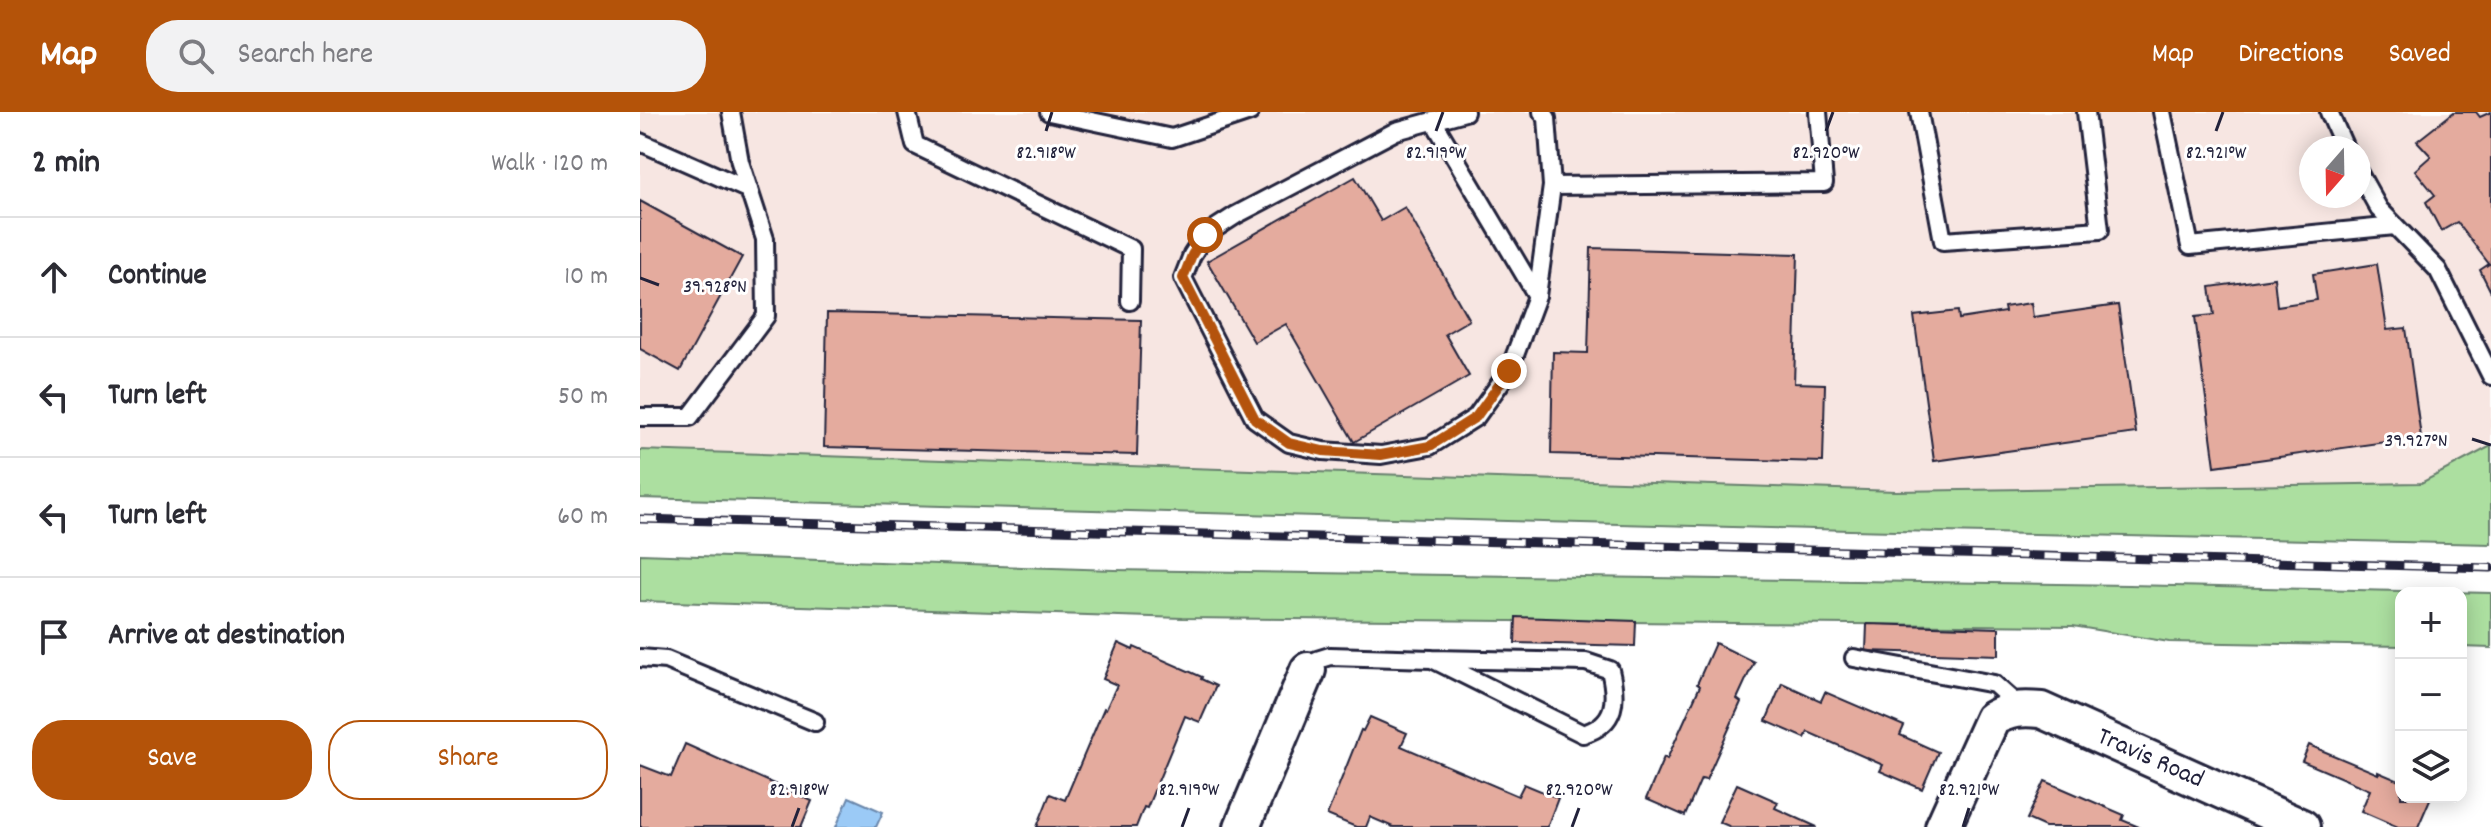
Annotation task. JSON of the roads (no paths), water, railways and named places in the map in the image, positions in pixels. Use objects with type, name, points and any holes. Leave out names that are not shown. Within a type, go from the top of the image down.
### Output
[{"type":"street","points":[[1242,827],[1308,670]]},
{"type":"street","points":[[1943,827],[1992,719],[2006,711],[2031,709]]},
{"type":"street","name":"Travis Road","points":[[2031,709],[2302,827]]},
{"type":"lane","points":[[640,417],[690,417],[766,316],[765,239],[740,162],[731,112]]},
{"type":"lane","points":[[907,112],[915,145],[1131,249],[1130,301]]},
{"type":"lane","points":[[1049,112],[1172,138],[1250,112]]},
{"type":"lane","points":[[1465,112],[1396,131],[1236,215],[1205,235],[1192,255],[1183,278],[1255,419],[1289,443],[1323,451],[1381,455],[1430,446],[1476,417],[1509,371],[1537,296],[1552,186],[1547,118],[1542,112]]},
{"type":"lane","points":[[1552,186],[1824,183],[1818,112]]},
{"type":"lane","points":[[1919,112],[1943,241],[2100,230],[2086,112]]},
{"type":"lane","points":[[2162,112],[2190,246],[2395,226]]},
{"type":"lane","points":[[2329,112],[2340,136]]},
{"type":"lane","points":[[1434,122],[1537,296]]},
{"type":"lane","points":[[640,142],[749,190]]},
{"type":"lane","points":[[2371,195],[2379,209],[2438,270],[2491,376]]},
{"type":"lane","points":[[1308,670],[1317,660],[1330,656],[1586,662],[1610,670],[1616,695],[1610,715],[1597,730],[1583,734],[1432,659]]},
{"type":"lane","points":[[640,658],[666,660],[815,722]]},
{"type":"lane","points":[[1854,658],[1994,684],[2031,709]]},
{"type":"water","points":[[849,797],[883,812],[876,827],[836,827]]},
{"type":"railway","points":[[640,519],[2491,568]]}]
